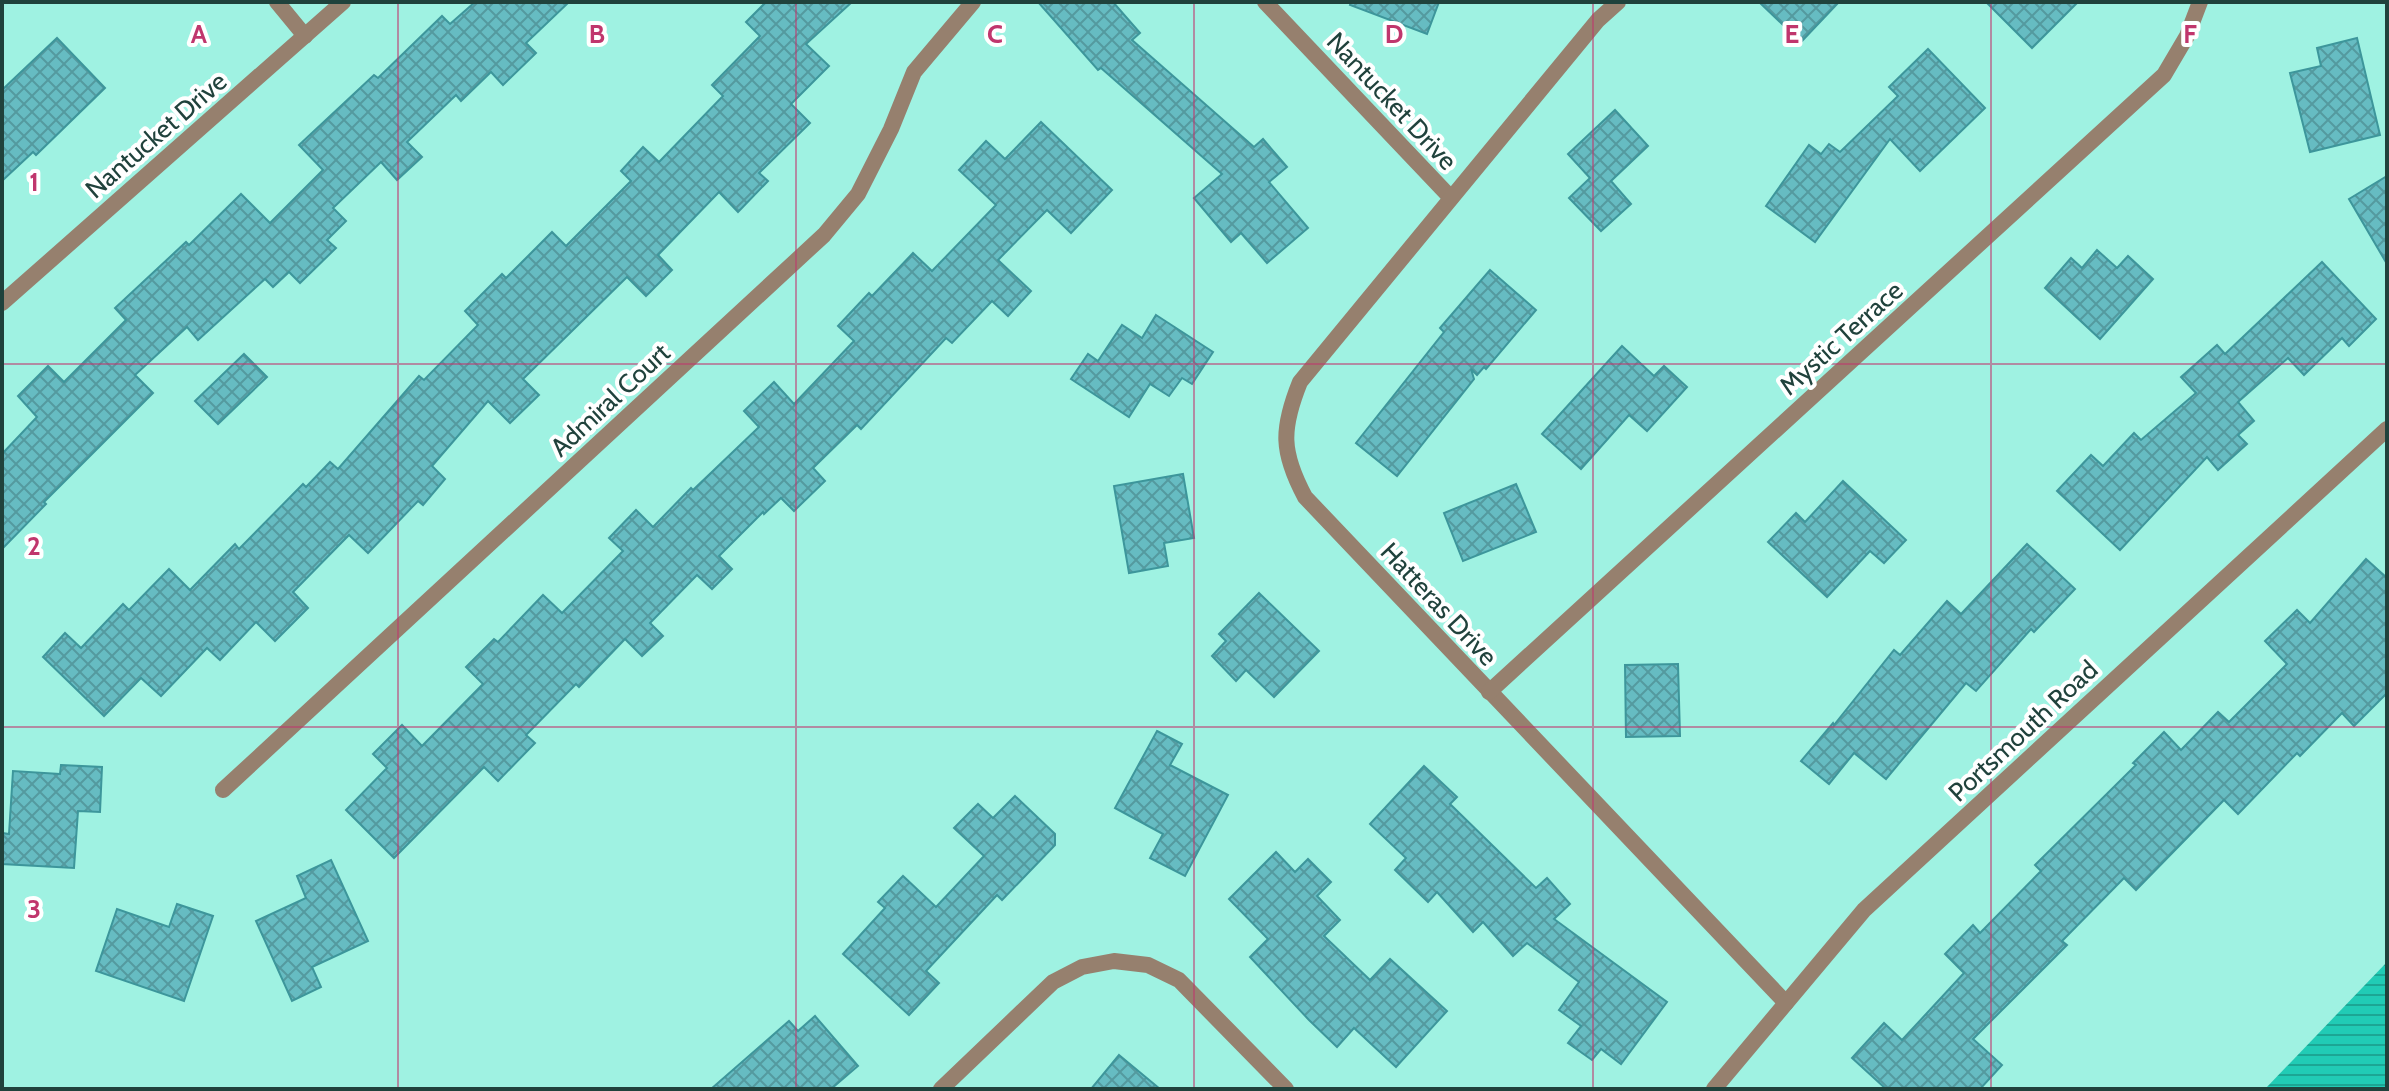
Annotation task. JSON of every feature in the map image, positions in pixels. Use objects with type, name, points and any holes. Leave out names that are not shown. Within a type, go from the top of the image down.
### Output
[{"type":"street","points":[[277,2],[305,36]]},
{"type":"street","name":"Nantucket Drive","points":[[2,303],[343,2]]},
{"type":"street","name":"Admiral Court","points":[[223,790],[824,235],[858,194],[891,129],[914,72],[973,2]]},
{"type":"street","name":"Nantucket Drive","points":[[1265,2],[1451,198]]},
{"type":"street","name":"Hatteras Drive","points":[[1618,2],[1598,20],[1300,382],[1288,410],[1285,439],[1291,469],[1305,497],[1786,1003]]},
{"type":"street","name":"Mystic Terrace","points":[[1489,692],[2164,75],[2187,36],[2200,2]]},
{"type":"street","name":"Portsmouth Road","points":[[1714,1089],[1864,910],[2387,429]]},
{"type":"street","points":[[941,1089],[1053,982],[1082,967],[1114,961],[1148,965],[1179,980],[1286,1089]]},
{"type":"shaded area","points":[[2387,962],[2387,1089],[2265,1089]]},
{"type":"building","points":[[475,2],[569,2],[526,43],[536,53],[503,85],[491,72],[461,101],[456,95],[407,142],[422,157],[397,180],[381,162],[333,208],[346,221],[327,240],[336,248],[300,283],[289,272],[273,287],[265,279],[198,340],[187,327],[135,375],[153,393],[44,502],[46,504],[2,549],[2,454],[37,417],[18,396],[48,366],[64,382],[126,320],[115,308],[186,242],[189,245],[241,194],[270,223],[323,170],[299,145],[374,75],[378,78],[442,16],[450,24]]},
{"type":"building","points":[[766,2],[852,2],[806,44],[829,66],[791,104],[810,123],[759,173],[768,181],[738,212],[719,192],[658,255],[672,270],[646,296],[627,277],[523,379],[539,395],[510,423],[488,401],[432,466],[445,479],[423,505],[418,501],[368,553],[349,535],[293,592],[308,608],[275,641],[256,622],[220,660],[207,648],[161,696],[141,678],[104,716],[43,657],[65,633],[81,648],[123,604],[129,610],[169,569],[190,590],[235,544],[239,549],[303,484],[306,487],[330,462],[338,469],[419,376],[424,380],[478,325],[465,311],[502,274],[506,278],[552,232],[566,246],[631,181],[621,171],[643,147],[659,162],[723,96],[712,85],[760,36],[746,22]]},
{"type":"building","points":[[1038,2],[1113,2],[1140,33],[1132,40],[1254,147],[1263,139],[1287,167],[1269,182],[1308,228],[1267,263],[1241,233],[1231,242],[1194,198],[1222,174],[1101,68],[1098,70]]},
{"type":"building","points":[[1351,2],[1439,2],[1427,34],[1350,5]]},
{"type":"building","points":[[1759,2],[1839,2],[1801,42]]},
{"type":"building","points":[[1986,2],[2078,2],[2032,48]]},
{"type":"building","points":[[57,38],[105,88],[36,155],[33,152],[2,181],[2,90]]},
{"type":"building","points":[[2357,38],[2380,135],[2310,152],[2290,73],[2321,66],[2317,48]]},
{"type":"building","points":[[1928,49],[1985,108],[1920,171],[1890,139],[1815,242],[1766,206],[1809,145],[1821,154],[1829,144],[1840,152],[1898,96],[1889,87]]},
{"type":"building","points":[[1615,110],[1648,146],[1611,181],[1631,204],[1601,231],[1569,198],[1590,178],[1568,154]]},
{"type":"building","points":[[1041,122],[1112,190],[1071,233],[1047,210],[998,260],[1031,291],[1008,316],[992,301],[952,343],[946,338],[861,429],[857,425],[813,468],[825,481],[794,511],[781,498],[763,512],[719,556],[732,569],[712,589],[697,575],[650,623],[663,636],[642,656],[625,639],[579,687],[576,684],[526,735],[535,743],[498,781],[484,767],[394,858],[346,810],[387,768],[373,754],[402,725],[422,746],[483,684],[466,667],[494,639],[498,642],[543,595],[562,613],[623,551],[609,538],[636,510],[653,527],[759,427],[744,411],[774,382],[794,404],[854,341],[838,326],[869,293],[872,296],[913,253],[932,271],[996,205],[959,170],[986,141],[1005,159]]},
{"type":"building","points":[[2387,176],[2387,264],[2349,199]]},
{"type":"building","points":[[2097,250],[2117,268],[2128,256],[2153,279],[2100,339],[2045,288],[2071,258],[2082,268]]},
{"type":"building","points":[[2322,262],[2376,319],[2349,346],[2342,338],[2304,375],[2288,358],[2238,402],[2254,421],[2238,435],[2247,444],[2218,470],[2207,457],[2120,550],[2057,491],[2091,455],[2103,466],[2134,433],[2141,440],[2196,393],[2181,377],[2217,345],[2225,354]]},
{"type":"building","points":[[1490,270],[1536,310],[1486,369],[1484,367],[1477,375],[1471,369],[1474,379],[1397,476],[1356,443],[1444,332],[1440,328]]},
{"type":"building","points":[[1156,315],[1213,352],[1192,384],[1182,378],[1169,396],[1150,384],[1129,417],[1071,379],[1088,354],[1098,361],[1122,325],[1142,338]]},
{"type":"building","points":[[1622,346],[1654,376],[1664,366],[1687,387],[1647,431],[1629,415],[1581,469],[1542,434]]},
{"type":"building","points":[[244,354],[267,377],[218,424],[195,401]]},
{"type":"building","points":[[1183,474],[1194,538],[1164,543],[1168,566],[1129,573],[1114,486]]},
{"type":"building","points":[[1843,481],[1906,540],[1884,563],[1870,551],[1827,597],[1768,542],[1796,513],[1805,522]]},
{"type":"building","points":[[1516,484],[1536,532],[1463,561],[1444,513]]},
{"type":"building","points":[[2027,544],[2075,589],[2034,632],[2031,629],[1976,691],[1966,683],[1886,779],[1854,753],[1829,784],[1801,761],[1894,650],[1900,655],[1947,601],[1961,614]]},
{"type":"building","points":[[2366,559],[2387,578],[2387,693],[2354,726],[2342,713],[2300,756],[2297,753],[2238,814],[2224,800],[2136,890],[2124,878],[2062,941],[2067,945],[1973,1039],[2002,1065],[1980,1089],[1886,1089],[1852,1058],[1884,1023],[1902,1040],[1964,973],[1945,954],[1973,925],[1980,933],[2041,871],[2035,865],[2136,765],[2133,763],[2164,732],[2181,750],[2218,712],[2229,722],[2287,664],[2265,641],[2297,610],[2310,623]]},
{"type":"building","points":[[1259,593],[1319,651],[1274,697],[1246,670],[1236,681],[1212,656],[1226,641],[1219,634]]},
{"type":"building","points":[[1678,664],[1680,736],[1626,737],[1625,665]]},
{"type":"building","points":[[1157,731],[1182,744],[1170,765],[1228,795],[1185,876],[1150,858],[1163,834],[1115,808]]},
{"type":"building","points":[[61,765],[102,767],[100,812],[78,811],[74,868],[2,864],[2,833],[9,834],[13,771],[60,774]]},
{"type":"building","points":[[1424,766],[1457,797],[1450,804],[1536,888],[1547,878],[1570,904],[1554,919],[1667,1002],[1621,1064],[1601,1049],[1592,1060],[1568,1043],[1581,1026],[1559,1010],[1579,982],[1527,943],[1513,956],[1483,922],[1473,932],[1437,892],[1428,902],[1395,870],[1406,858],[1370,824]]},
{"type":"building","points":[[1015,796],[1055,834],[1055,845],[1002,900],[997,895],[926,971],[939,983],[909,1015],[843,954],[885,908],[878,902],[903,876],[936,907],[984,856],[954,828],[978,804],[993,818]]},
{"type":"building","points":[[1276,852],[1295,872],[1308,859],[1331,882],[1317,896],[1340,920],[1324,936],[1370,980],[1390,959],[1447,1011],[1396,1067],[1354,1028],[1337,1047],[1250,957],[1268,939],[1229,899]]},
{"type":"building","points":[[331,860],[368,941],[312,967],[321,987],[292,1001],[256,921],[306,898],[297,876]]},
{"type":"building","points":[[177,904],[213,916],[184,1001],[96,971],[117,909],[169,927]]},
{"type":"building","points":[[815,1016],[858,1066],[831,1089],[711,1089],[789,1021],[798,1031]]},
{"type":"building","points":[[1119,1055],[1160,1089],[1091,1089]]}]
